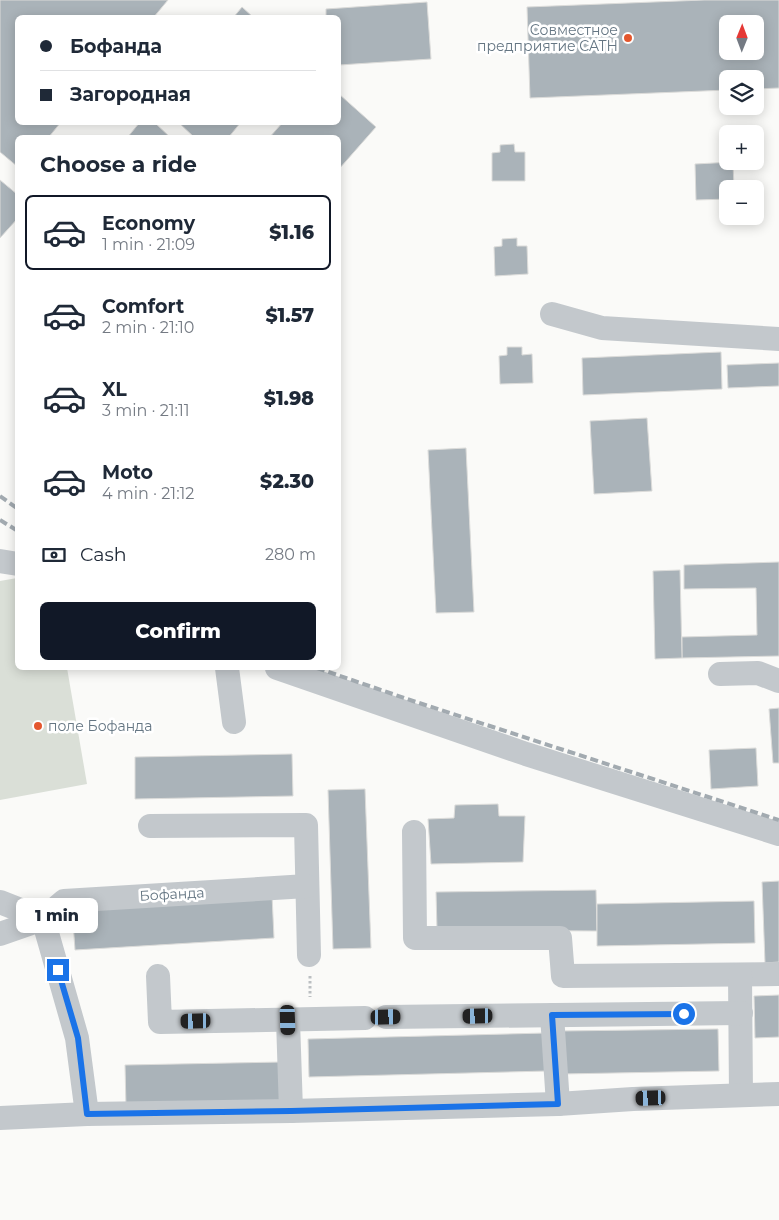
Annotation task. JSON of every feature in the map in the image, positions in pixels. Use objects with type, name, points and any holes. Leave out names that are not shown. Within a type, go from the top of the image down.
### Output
[{"type":"street","points":[[552,314],[602,328],[779,339]]},
{"type":"street","points":[[0,561],[15,564]]},
{"type":"street","points":[[227,670],[234,722]]},
{"type":"street","points":[[283,670],[438,722],[526,754],[779,834]]},
{"type":"street","points":[[720,674],[758,673],[779,681]]},
{"type":"street","points":[[150,826],[306,825],[309,955]]},
{"type":"street","points":[[414,832],[415,938],[560,938],[563,976],[779,974]]},
{"type":"street","name":"Бофанда","points":[[43,919],[64,901],[307,886]]},
{"type":"street","points":[[0,902],[43,919]]},
{"type":"street","points":[[0,934],[43,919]]},
{"type":"street","points":[[43,919],[78,1038],[87,1114]]},
{"type":"street","points":[[740,975],[741,1095]]},
{"type":"street","points":[[158,976],[160,1022],[741,1013]]},
{"type":"street","points":[[552,1015],[558,1104]]},
{"type":"street","points":[[288,1020],[291,1111]]},
{"type":"street","points":[[0,1118],[87,1114],[558,1104],[779,1094]]},
{"type":"path","points":[[309,955],[311,1020]]},
{"type":"shaded area","name":"поле Бофанда","points":[[15,578],[15,670],[67,670],[87,784],[0,800],[0,581]]},
{"type":"building","points":[[0,0],[168,0],[156,15],[15,15],[15,125],[59,125],[50,135],[15,135],[15,164],[0,152]]},
{"type":"building","name":"Совместное предприятие CATH","points":[[704,0],[779,0],[779,88],[764,89],[764,70],[719,70],[719,90],[530,98],[527,7]]},
{"type":"building","points":[[427,2],[431,59],[341,65],[341,15],[326,15],[326,9]]},
{"type":"building","points":[[242,7],[251,15],[235,15]]},
{"type":"building","points":[[341,96],[376,127],[341,167],[341,135],[272,135],[280,125],[341,125]]},
{"type":"building","points":[[138,125],[157,125],[168,135],[129,135]]},
{"type":"building","points":[[181,125],[239,125],[230,135],[192,135]]},
{"type":"building","points":[[514,144],[515,152],[525,152],[525,181],[492,181],[492,153],[500,152],[500,145]]},
{"type":"building","points":[[719,163],[719,170],[733,170],[734,180],[719,180],[719,199],[696,200],[695,164]]},
{"type":"building","points":[[0,180],[15,192],[15,221],[0,238]]},
{"type":"building","points":[[517,238],[517,246],[527,246],[528,274],[495,276],[494,247],[502,246],[502,239]]},
{"type":"building","points":[[507,347],[522,347],[522,355],[532,354],[533,383],[500,384],[499,356],[507,355]]},
{"type":"building","points":[[721,352],[722,389],[583,395],[582,358]]},
{"type":"building","points":[[779,363],[779,386],[728,388],[727,365]]},
{"type":"building","points":[[647,418],[652,491],[594,494],[590,421]]},
{"type":"building","points":[[466,448],[474,612],[436,613],[428,450]]},
{"type":"building","points":[[779,562],[779,656],[682,658],[682,637],[757,635],[756,588],[684,589],[684,565]]},
{"type":"building","points":[[680,570],[682,658],[655,659],[653,571]]},
{"type":"building","points":[[779,708],[779,763],[773,763],[769,709]]},
{"type":"building","points":[[756,748],[758,786],[711,789],[709,750]]},
{"type":"building","points":[[292,754],[293,796],[135,799],[135,757]]},
{"type":"building","points":[[365,789],[371,948],[333,949],[328,790]]},
{"type":"building","points":[[498,804],[499,816],[525,816],[523,862],[431,864],[428,819],[454,818],[455,805]]},
{"type":"building","points":[[779,881],[779,962],[765,963],[762,882]]},
{"type":"building","points":[[596,890],[597,931],[437,930],[436,892]]},
{"type":"building","points":[[272,895],[274,938],[75,950],[72,907]]},
{"type":"building","points":[[754,901],[755,943],[597,946],[597,904]]},
{"type":"building","points":[[779,995],[779,1037],[755,1038],[754,996]]},
{"type":"building","points":[[718,1029],[719,1071],[561,1074],[560,1031]]},
{"type":"building","points":[[546,1033],[547,1071],[309,1077],[308,1039]]},
{"type":"building","points":[[282,1062],[283,1104],[126,1107],[125,1065]]},
{"type":"railway","points":[[0,496],[15,507]]},
{"type":"railway","points":[[0,520],[15,529]]},
{"type":"railway","points":[[323,670],[779,820]]},
{"type":"place","name":"Совместное предприятие CATH","points":[[628,38]]},
{"type":"place","name":"поле Бофанда","points":[[38,726]]},
{"type":"route","points":[[58,970],[78,1038],[87,1114],[558,1104],[552,1015],[684,1014]]}]
